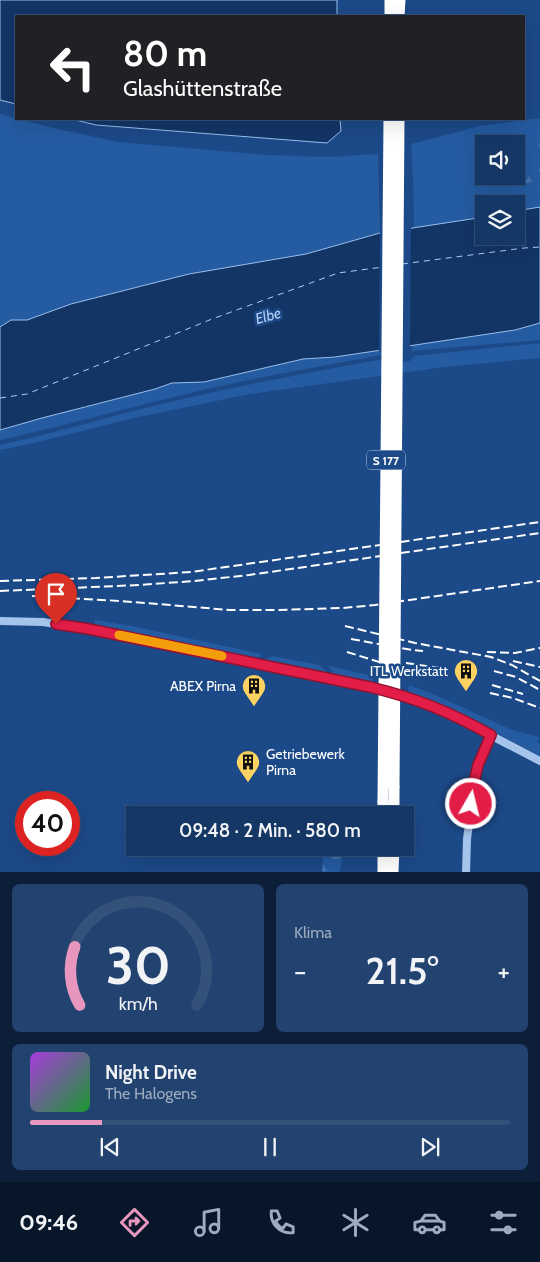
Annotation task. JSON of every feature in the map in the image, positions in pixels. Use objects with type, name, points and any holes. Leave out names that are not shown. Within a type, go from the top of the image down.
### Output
[{"type":"highway","points":[[390,0],[390,15]]},
{"type":"highway","points":[[400,0],[400,15]]},
{"type":"highway","name":"S 177","points":[[383,806],[389,120]]},
{"type":"highway","name":"S 177","points":[[394,806],[399,120]]},
{"type":"highway","points":[[383,856],[383,872]]},
{"type":"highway","points":[[393,872],[394,856]]},
{"type":"street","points":[[0,621],[43,622],[89,629],[394,692],[444,711],[540,761]]},
{"type":"street","points":[[466,872],[467,839],[475,778],[481,756],[491,735]]},
{"type":"green space","points":[[0,114],[15,118],[15,120],[23,120],[118,142],[267,155],[329,157],[378,154],[380,233],[306,254],[189,274],[71,304],[27,320],[11,320],[0,327]]},
{"type":"green space","points":[[540,118],[540,141],[525,143],[525,135],[475,135],[475,185],[501,185],[501,187],[525,185],[525,183],[540,181],[540,207],[525,210],[525,195],[475,195],[475,218],[414,228],[411,144],[480,126]]},
{"type":"green space","points":[[540,141],[540,151],[525,153],[525,143]]},
{"type":"green space","points":[[540,151],[540,168],[525,170],[525,153]]},
{"type":"green space","points":[[540,168],[540,181],[525,183],[525,170]]},
{"type":"green space","points":[[540,323],[540,340],[412,351],[412,345],[515,330]]},
{"type":"green space","points":[[540,343],[540,358],[445,367],[250,394],[134,418],[0,450],[0,445],[124,413],[272,380],[378,360],[382,361],[383,365],[410,361],[414,356]]},
{"type":"green space","points":[[381,350],[381,355],[225,385],[0,440],[0,430],[155,389],[172,382],[204,382],[303,359],[335,357]]},
{"type":"green space","points":[[95,620],[132,626],[262,655],[255,659],[94,625]]},
{"type":"green space","points":[[272,656],[320,665],[328,674],[264,660]]},
{"type":"green space","points":[[328,666],[373,676],[373,684],[335,676]]},
{"type":"green space","points":[[409,685],[512,730],[540,737],[537,742],[540,743],[540,756],[457,712],[408,693]]},
{"type":"green space","points":[[323,856],[342,856],[339,872],[322,872]]},
{"type":"water","points":[[0,0],[337,0],[337,15],[15,15],[15,104],[0,100]]},
{"type":"water","points":[[75,120],[340,120],[341,131],[327,143],[96,125]]},
{"type":"water","name":"Elbe","points":[[540,207],[540,323],[515,330],[335,357],[303,359],[204,382],[172,383],[0,430],[0,327],[11,320],[27,320],[71,304],[189,274],[306,254],[380,233],[475,218],[475,245],[525,245],[525,210]]},
{"type":"pier","points":[[411,226],[410,348],[379,352],[380,230]]},
{"type":"ferry route","points":[[402,264],[540,247]]},
{"type":"ferry route","points":[[0,398],[27,394],[212,319],[338,273],[383,267]]},
{"type":"railway","points":[[0,581],[96,578],[191,572],[540,522]]},
{"type":"railway","points":[[0,591],[194,581],[249,575],[540,533]]},
{"type":"railway","points":[[32,596],[230,610],[276,610],[375,605],[540,581]]},
{"type":"railway","points":[[345,626],[415,643],[491,657],[512,665],[540,681]]},
{"type":"railway","points":[[351,639],[423,651]]},
{"type":"railway","points":[[487,652],[515,653],[540,648]]},
{"type":"railway","points":[[347,652],[402,669],[438,676]]},
{"type":"railway","points":[[513,661],[540,667]]},
{"type":"railway","points":[[406,663],[440,668]]},
{"type":"railway","points":[[494,671],[516,677],[540,690]]},
{"type":"railway","points":[[492,685],[523,694]]},
{"type":"railway","points":[[490,693],[513,698],[540,708]]},
{"type":"slow traffic","points":[[119,635],[222,656]]},
{"type":"place","name":"ITL Werkstatt","points":[[466,692]]},
{"type":"place","name":"ABEX Pirna","points":[[254,707]]},
{"type":"place","name":"Getriebewerk Pirna","points":[[248,783]]},
{"type":"route","points":[[56,624],[89,629],[394,692],[424,702],[466,721],[491,735],[478,765],[471,804]]}]
